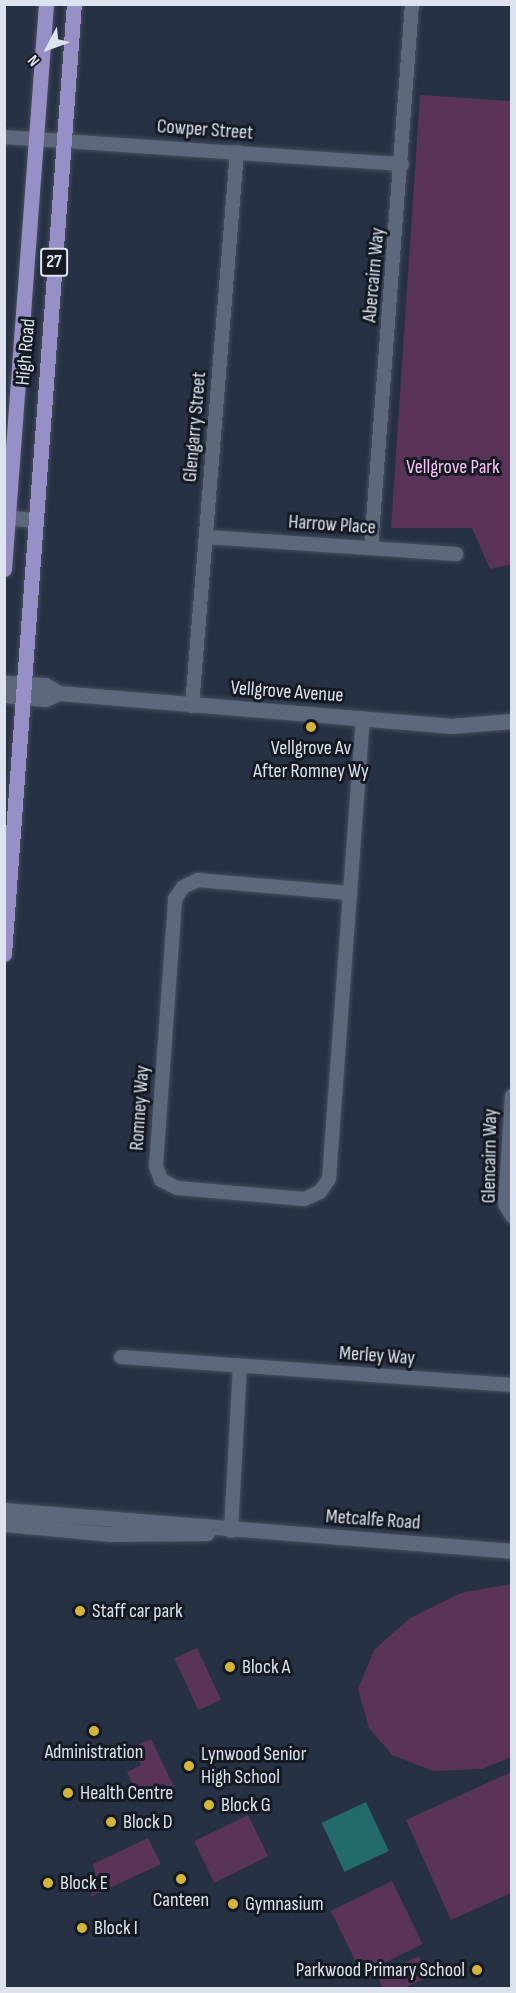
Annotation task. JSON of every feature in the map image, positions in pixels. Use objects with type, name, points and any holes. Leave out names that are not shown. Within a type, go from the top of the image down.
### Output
[{"type":"main road","name":"High Road","points":[[4,569],[6,517],[46,4]]},
{"type":"main road","name":"High Road","points":[[4,954],[34,520],[74,4]]},
{"type":"main road","points":[[6,517],[34,520]]},
{"type":"main road","name":"Vellgrove Avenue","points":[[4,683],[24,690]]},
{"type":"main road","name":"Vellgrove Avenue","points":[[4,695],[45,685],[59,693],[450,726],[512,721]]},
{"type":"main road","name":"Metcalfe Road","points":[[4,1510],[231,1531],[512,1551]]},
{"type":"main road","name":"Metcalfe Road","points":[[4,1524],[154,1535],[231,1531]]},
{"type":"street","name":"Abercairn Way","points":[[371,548],[402,164],[412,4]]},
{"type":"street","name":"Cowper Street","points":[[4,137],[402,164]]},
{"type":"street","name":"Glengarry Street","points":[[192,706],[237,152]]},
{"type":"street","name":"Harrow Place","points":[[206,537],[456,554]]},
{"type":"street","name":"Romney Way","points":[[350,893],[198,880],[183,887],[175,899],[156,1166],[160,1180],[177,1188],[304,1199],[320,1192],[329,1179],[363,718]]},
{"type":"street","name":"Glencairn Way","points":[[512,1096],[505,1204],[512,1216]]},
{"type":"street","name":"Merley Way","points":[[121,1357],[512,1385]]},
{"type":"street","points":[[231,1531],[240,1366]]},
{"type":"green space","name":"Vellgrove Park","points":[[420,95],[511,101],[512,564],[490,569],[472,528],[391,528]]},
{"type":"green space","points":[[511,1584],[511,1757],[482,1769],[433,1771],[392,1755],[369,1728],[358,1689],[374,1650],[410,1618],[461,1593]]},
{"type":"green space","points":[[197,1648],[221,1700],[198,1710],[174,1659]]},
{"type":"green space","points":[[151,1739],[174,1787],[168,1789],[164,1784],[156,1784],[136,1791],[127,1772],[141,1765],[133,1747]]},
{"type":"green space","points":[[511,1772],[511,1893],[451,1920],[406,1820]]},
{"type":"green space","points":[[248,1815],[268,1856],[214,1883],[194,1841]]},
{"type":"green space","points":[[148,1838],[161,1864],[90,1897],[97,1880],[93,1864]]},
{"type":"green space","points":[[392,1881],[423,1944],[362,1974],[331,1911]]},
{"type":"green space","points":[[419,1956],[429,1977],[404,1988],[383,1988],[377,1976]]},
{"type":"shaded area","points":[[366,1802],[389,1851],[344,1872],[322,1823]]},
{"type":"place","name":"Vellgrove Av After Romney Wy","points":[[311,727]]},
{"type":"place","name":"Staff car park","points":[[80,1611]]},
{"type":"place","name":"Block A","points":[[230,1667]]},
{"type":"place","name":"Administration","points":[[94,1731]]},
{"type":"place","name":"Lynwood Senior High School","points":[[189,1766]]},
{"type":"place","name":"Health Centre","points":[[68,1793]]},
{"type":"place","name":"Block G","points":[[209,1805]]},
{"type":"place","name":"Block D","points":[[111,1822]]},
{"type":"place","name":"Canteen","points":[[181,1879]]},
{"type":"place","name":"Block E","points":[[48,1883]]},
{"type":"place","name":"Gymnasium","points":[[233,1904]]},
{"type":"place","name":"Block I","points":[[82,1928]]},
{"type":"place","name":"Parkwood Primary School","points":[[477,1970]]}]
